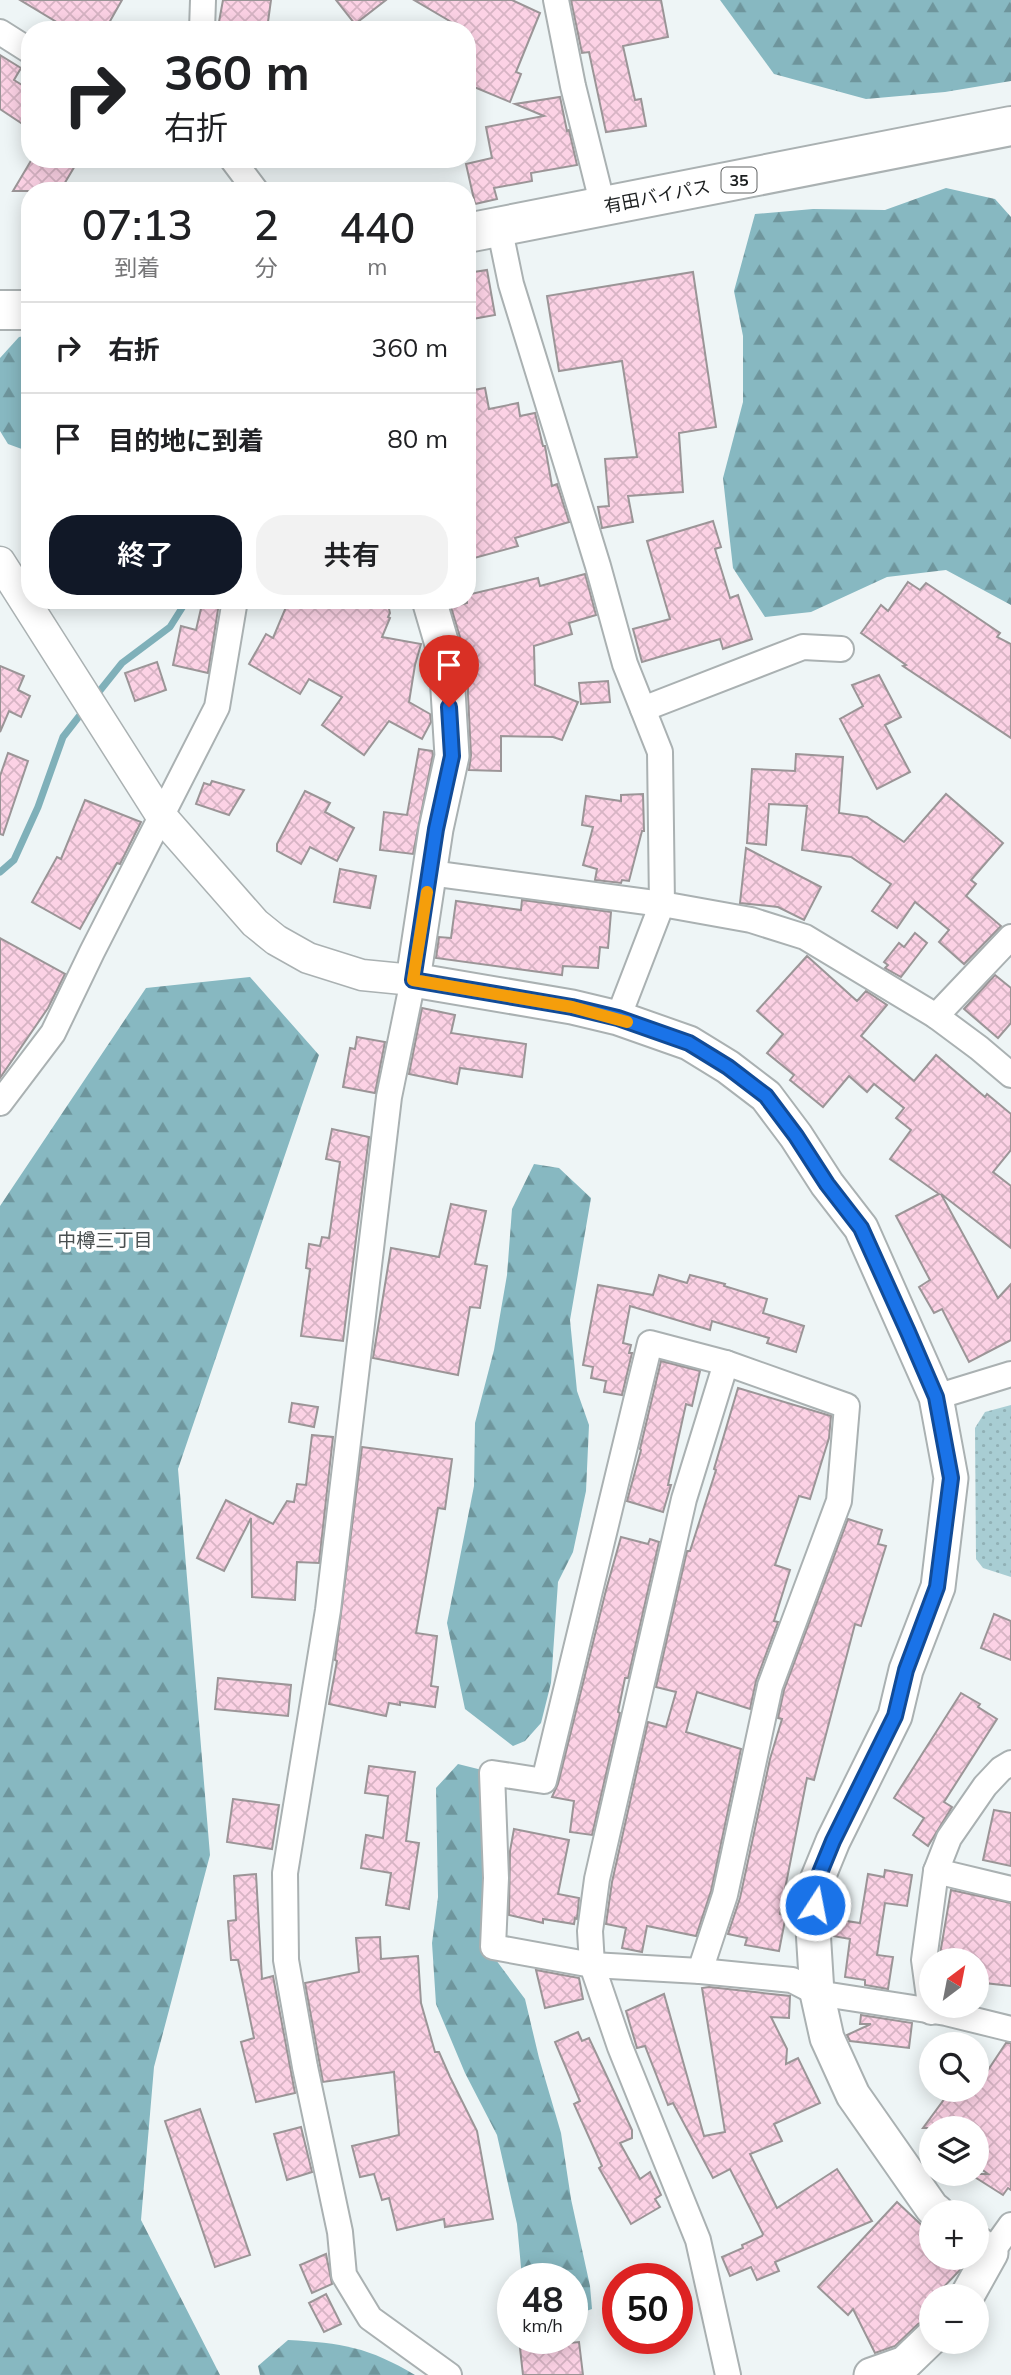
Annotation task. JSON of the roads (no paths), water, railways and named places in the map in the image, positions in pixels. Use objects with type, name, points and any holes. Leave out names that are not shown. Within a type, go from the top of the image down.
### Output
[{"type":"highway","name":"有田バイパス","points":[[483,230],[1011,126]]},
{"type":"main road","points":[[432,609],[446,658],[452,756],[436,829],[413,980],[572,1007],[618,1018],[689,1043],[728,1067],[766,1096],[861,1228],[936,1397],[951,1478],[937,1587],[906,1670],[895,1716],[833,1841],[817,1880],[813,1929],[817,1993],[827,2038],[853,2095],[926,2200]]},
{"type":"main road","points":[[871,2375],[905,2363],[919,2350]]},
{"type":"street","points":[[202,21],[203,0]]},
{"type":"street","points":[[556,0],[573,86],[603,206]]},
{"type":"street","points":[[0,32],[21,45]]},
{"type":"street","points":[[483,230],[511,285],[598,566],[625,664],[660,752],[662,904],[618,1018]]},
{"type":"street","points":[[0,562],[21,595]]},
{"type":"street","points":[[30,609],[162,817],[255,923],[276,940],[308,958],[362,975],[413,980],[390,1097],[328,1611],[285,1873],[286,1960],[305,2067],[340,2232],[344,2275],[369,2318],[449,2375]]},
{"type":"street","points":[[0,1103],[53,1033],[217,706],[233,609]]},
{"type":"street","points":[[643,709],[803,647],[841,649]]},
{"type":"street","points":[[430,873],[662,904],[751,920],[806,937],[936,1016],[1011,1075]]},
{"type":"street","points":[[936,1016],[1011,937]]},
{"type":"street","points":[[700,1970],[725,1895],[770,1686],[839,1501],[847,1406],[726,1363],[649,1343],[544,1781],[492,1773],[496,1878],[493,1947],[592,1965],[700,1970],[792,1980],[817,1993],[919,2010]]},
{"type":"street","points":[[726,1363],[684,1499],[597,1879],[590,1931],[592,1965],[620,2047],[698,2240],[728,2375]]},
{"type":"street","points":[[936,1397],[1011,1374]]},
{"type":"street","points":[[926,1948],[936,1871],[949,1838],[985,1786],[1001,1769],[1011,1763]]},
{"type":"street","points":[[936,1871],[1011,1889]]},
{"type":"street","points":[[959,2018],[1011,2029]]},
{"type":"street","points":[[989,2243],[1011,2225]]},
{"type":"waterway","points":[[94,698],[122,663],[170,627],[181,609]]},
{"type":"waterway","points":[[0,872],[14,860],[38,807],[63,737],[84,710]]},
{"type":"district","name":"中樽三丁目","points":[[105,1240]]}]
